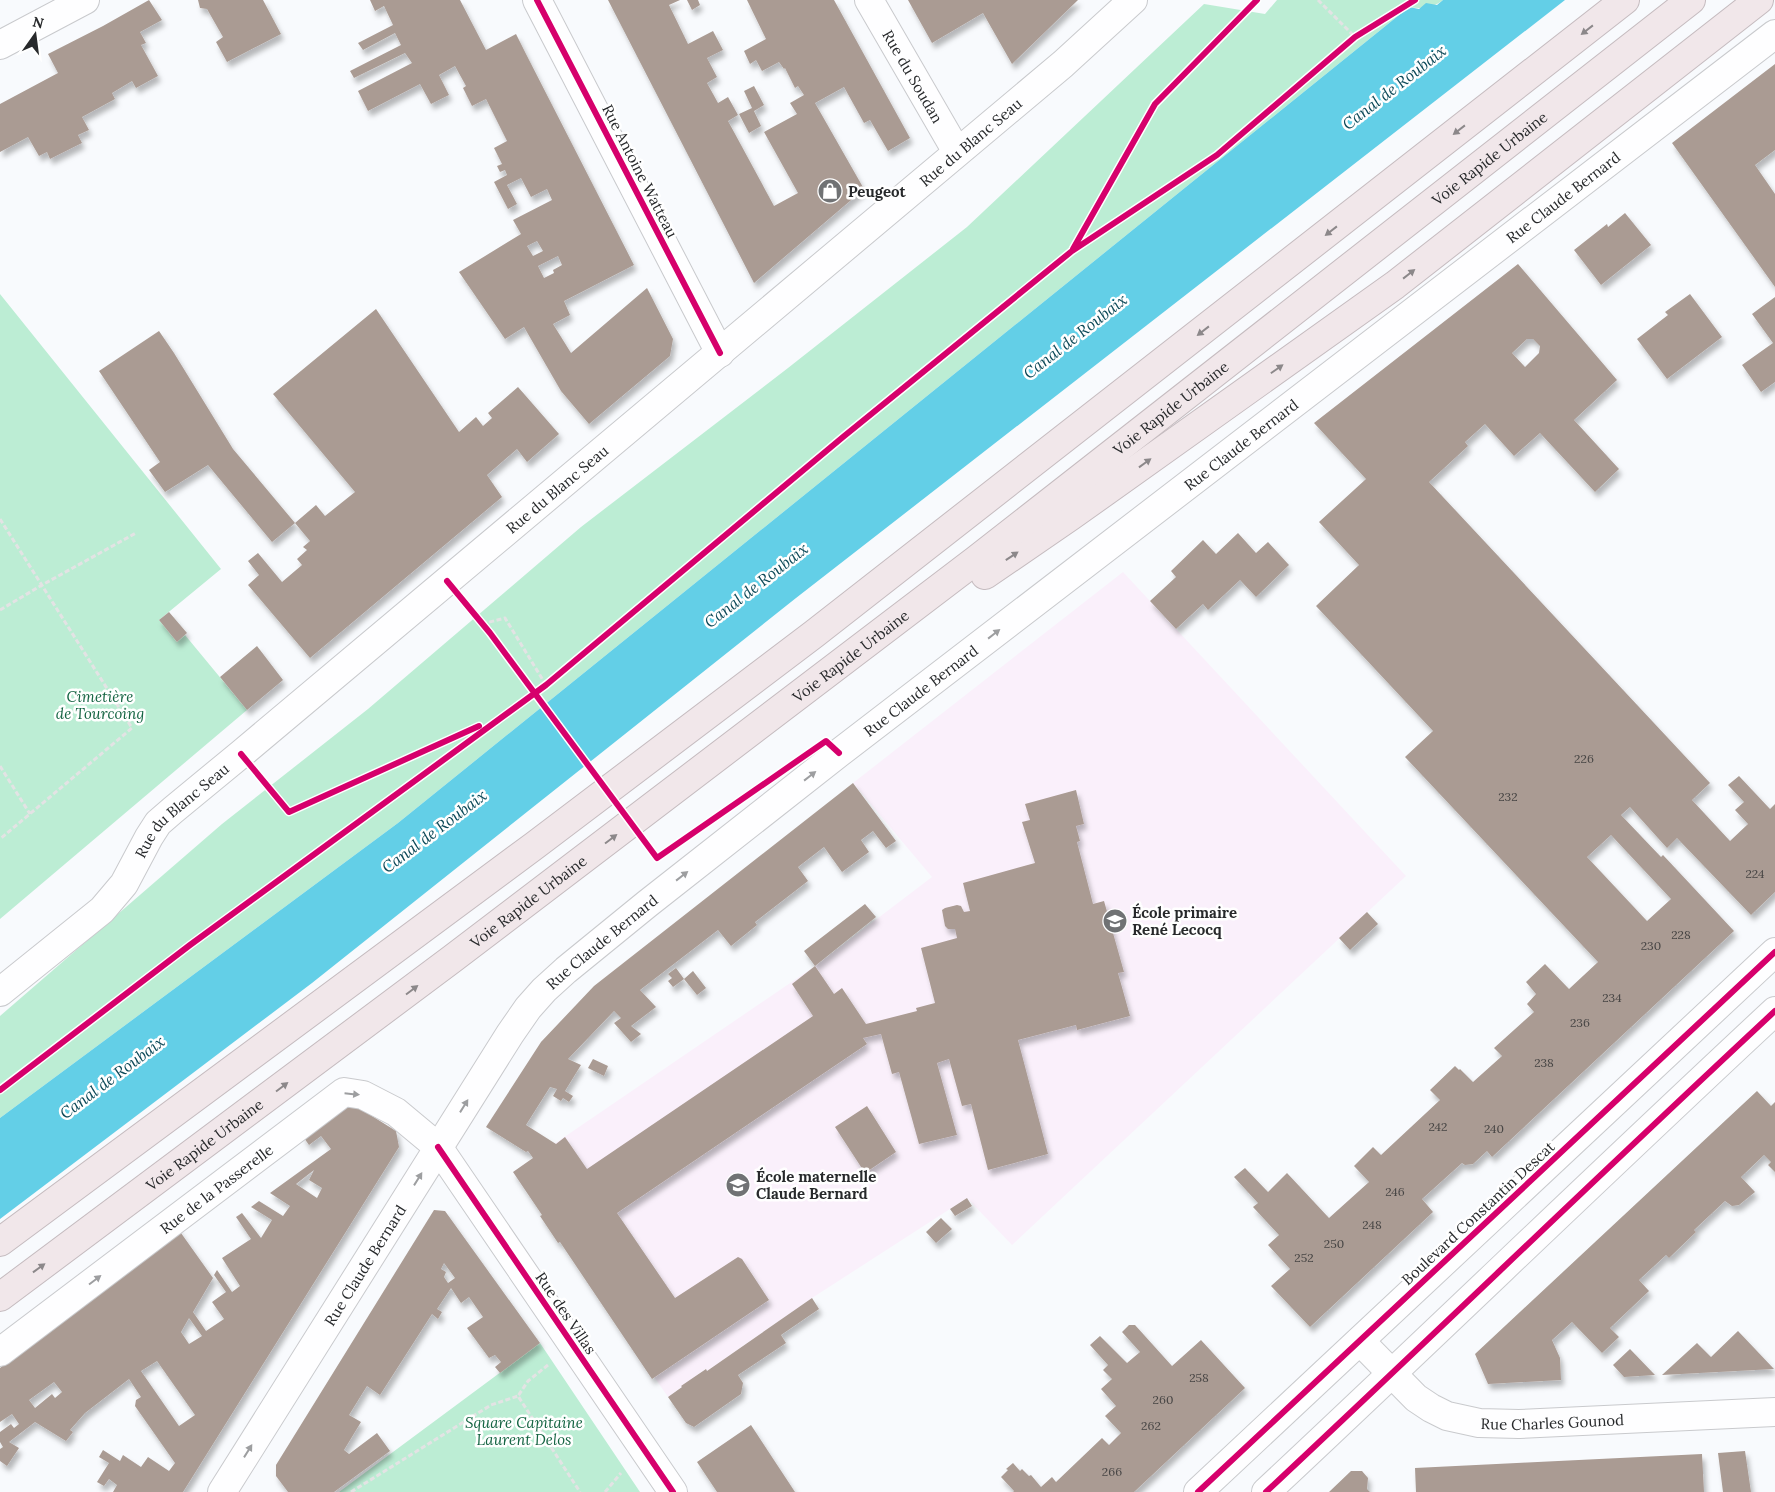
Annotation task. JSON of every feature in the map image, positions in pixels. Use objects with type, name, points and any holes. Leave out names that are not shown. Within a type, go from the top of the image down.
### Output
[{"type":"highway","points":[[0,1242],[534,846],[807,640],[1625,0]]},
{"type":"highway","name":"Voie Rapide Urbaine","points":[[0,1297],[726,752],[984,554],[1691,0]]},
{"type":"highway","points":[[726,752],[1071,516],[1395,285],[1759,0]]},
{"type":"street","points":[[0,45],[85,0]]},
{"type":"street","name":"Rue Antoine Watteau","points":[[537,0],[720,353]]},
{"type":"street","name":"Rue du Soudan","points":[[869,0],[957,152]]},
{"type":"street","name":"Rue du Blanc Seau","points":[[0,992],[102,910],[124,884],[158,823],[1063,64],[1133,0]]},
{"type":"street","name":"Rue Claude Bernard","points":[[222,1492],[438,1147],[528,1008],[544,990],[566,970],[839,753],[1775,34]]},
{"type":"street","name":"Boulevard Constantin Descat","points":[[1198,1492],[1775,952]]},
{"type":"street","points":[[1266,1492],[1775,1011]]},
{"type":"street","name":"Rue de la Passerelle","points":[[0,1352],[344,1092],[363,1095],[396,1112],[438,1147]]},
{"type":"street","name":"Rue des Villas","points":[[438,1147],[673,1492]]},
{"type":"street","name":"Rue Charles Gounod","points":[[1360,1341],[1416,1398],[1447,1416],[1479,1423],[1519,1424],[1775,1412]]},
{"type":"path","points":[[1318,0],[1355,37]]},
{"type":"path","points":[[0,519],[132,728],[0,839]]},
{"type":"path","points":[[0,610],[136,533]]},
{"type":"path","points":[[482,624],[504,618],[546,685]]},
{"type":"path","points":[[0,766],[30,814]]},
{"type":"path","points":[[351,1492],[491,1405],[518,1396],[528,1381],[552,1362],[569,1339]]},
{"type":"path","points":[[518,1396],[580,1492]]},
{"type":"shaded area","name":"École primaire René Lecocq","points":[[1123,572],[1406,876],[1012,1245],[967,1198],[812,1298],[707,1371],[705,1369],[668,1397],[513,1172],[815,966],[932,877],[853,783]]},
{"type":"green space","points":[[1277,0],[1443,0],[1427,7],[1409,7],[398,823],[0,1118],[0,1016],[222,824],[368,709],[581,527],[967,227],[1204,4],[1265,14]]},
{"type":"green space","name":"Cimetière de Tourcoing","points":[[0,294],[221,569],[159,620],[177,642],[185,635],[247,710],[0,919]]},
{"type":"green space","name":"Square Capitaine Laurent Delos","points":[[540,1343],[640,1492],[339,1492]]},
{"type":"water","name":"Canal de Roubaix","points":[[1443,0],[1565,0],[796,598],[312,983],[0,1219],[0,1118],[398,823],[1409,7],[1419,9],[1426,3],[1437,5]]},
{"type":"building","points":[[149,0],[162,20],[140,32],[146,43],[141,45],[158,76],[136,88],[132,81],[112,93],[115,99],[82,117],[89,130],[78,135],[82,143],[50,159],[47,152],[39,156],[28,137],[0,152],[0,104],[58,73],[48,54]]},
{"type":"building","points":[[198,0],[263,0],[281,34],[227,62],[216,42],[223,37],[207,9],[200,8]]},
{"type":"building","points":[[370,0],[460,0],[486,50],[516,34],[634,265],[564,301],[570,315],[553,324],[571,353],[647,288],[673,339],[670,356],[589,424],[561,391],[524,327],[505,339],[459,272],[521,234],[513,220],[552,200],[547,189],[531,197],[521,178],[507,185],[517,204],[508,209],[494,182],[507,175],[505,170],[500,172],[497,166],[502,164],[494,148],[507,141],[486,99],[472,106],[463,88],[466,86],[455,66],[439,75],[449,95],[431,104],[420,84],[368,111],[358,91],[412,63],[405,53],[354,78],[350,71],[401,45],[395,33],[363,50],[358,43],[393,25],[384,6],[375,11]],"holes":[[[537,241],[543,251],[533,256],[527,246]],[[558,256],[562,265],[553,270],[554,273],[544,278],[538,266]]]},
{"type":"building","points":[[608,0],[680,0],[669,5],[688,44],[713,31],[723,50],[707,58],[717,77],[707,83],[718,103],[728,97],[738,115],[728,121],[774,206],[798,193],[764,132],[797,114],[790,103],[804,95],[798,86],[795,88],[785,68],[779,62],[762,71],[756,60],[750,64],[744,51],[766,39],[747,0],[834,0],[910,138],[888,151],[870,120],[864,123],[844,87],[815,103],[864,189],[754,283]]},
{"type":"building","points":[[687,0],[698,0],[700,5],[692,10]]},
{"type":"building","points":[[908,0],[1078,0],[1012,64],[983,13],[932,43]]},
{"type":"building","points":[[1775,64],[1775,150],[1755,165],[1775,194],[1775,287],[1672,143]]},
{"type":"building","points":[[754,86],[764,105],[754,111],[761,126],[749,133],[739,114],[752,108],[744,91]]},
{"type":"building","points":[[1625,213],[1651,245],[1601,285],[1574,250],[1607,224],[1608,227]]},
{"type":"building","points":[[1518,264],[1617,380],[1574,420],[1619,469],[1595,492],[1540,433],[1514,456],[1485,424],[1465,442],[1468,446],[1429,482],[1710,783],[1692,800],[1730,841],[1748,824],[1735,810],[1744,802],[1728,785],[1739,776],[1770,809],[1775,804],[1775,892],[1751,915],[1677,838],[1667,848],[1630,807],[1621,815],[1661,857],[1663,855],[1734,931],[1492,1157],[1487,1151],[1473,1164],[1465,1165],[1462,1163],[1422,1199],[1433,1212],[1310,1327],[1271,1286],[1290,1269],[1268,1245],[1279,1235],[1253,1207],[1258,1203],[1234,1177],[1245,1168],[1268,1192],[1287,1173],[1329,1218],[1369,1182],[1354,1166],[1373,1147],[1381,1155],[1440,1100],[1430,1090],[1455,1066],[1473,1082],[1502,1056],[1494,1048],[1534,1012],[1527,1004],[1536,994],[1526,982],[1545,964],[1569,989],[1598,962],[1405,757],[1433,731],[1316,606],[1359,565],[1319,522],[1366,479],[1314,423]],"holes":[[[1527,339],[1533,339],[1540,346],[1539,353],[1525,367],[1512,353]],[[1611,835],[1671,899],[1647,921],[1587,857]]]},
{"type":"building","points":[[1690,294],[1722,337],[1667,379],[1637,339],[1668,315],[1665,312]]},
{"type":"building","points":[[1775,297],[1775,382],[1761,392],[1742,365],[1773,343],[1752,314]]},
{"type":"building","points":[[376,309],[459,432],[476,417],[483,426],[492,418],[488,413],[518,387],[559,434],[527,462],[517,449],[487,475],[502,497],[310,658],[248,585],[259,575],[248,561],[258,553],[282,582],[302,565],[297,559],[307,550],[303,547],[310,541],[295,523],[316,505],[325,516],[355,492],[273,394]]},
{"type":"building","points":[[159,331],[233,449],[295,523],[272,542],[208,465],[165,492],[149,470],[160,462],[99,371]]},
{"type":"building","points":[[1238,533],[1256,553],[1268,542],[1289,565],[1256,597],[1240,580],[1208,610],[1203,604],[1176,629],[1150,601],[1176,577],[1171,571],[1203,540],[1216,554]]},
{"type":"building","points":[[169,612],[187,633],[177,642],[159,620]]},
{"type":"building","points":[[257,646],[283,680],[247,710],[220,677]]},
{"type":"building","points":[[853,783],[896,841],[886,848],[873,831],[861,840],[869,852],[842,872],[824,847],[798,867],[808,881],[755,922],[757,925],[731,946],[718,930],[640,990],[656,1007],[631,1026],[641,1034],[631,1042],[614,1023],[621,1018],[614,1011],[568,1059],[581,1065],[565,1091],[573,1096],[569,1102],[563,1098],[561,1101],[553,1096],[557,1089],[550,1087],[526,1125],[556,1144],[565,1137],[587,1169],[813,1016],[792,984],[815,966],[834,994],[842,988],[866,1024],[917,1011],[916,1008],[935,1003],[921,948],[957,938],[955,929],[948,929],[945,926],[942,910],[957,905],[961,906],[964,912],[970,911],[963,883],[1035,863],[1022,822],[1030,820],[1025,804],[1076,790],[1084,824],[1076,826],[1080,841],[1077,842],[1093,904],[1104,901],[1124,972],[1118,973],[1130,1016],[1077,1030],[1076,1025],[1018,1040],[1048,1154],[988,1170],[971,1104],[962,1106],[949,1059],[937,1063],[957,1135],[919,1144],[899,1072],[892,1074],[881,1034],[863,1038],[867,1044],[617,1213],[675,1298],[738,1257],[742,1259],[769,1300],[652,1379],[560,1242],[558,1243],[513,1172],[533,1158],[528,1151],[526,1152],[486,1127],[541,1042],[594,986]]},
{"type":"building","points":[[865,904],[876,917],[815,966],[804,951]]},
{"type":"building","points":[[1367,912],[1378,924],[1350,950],[1339,938]]},
{"type":"building","points":[[676,968],[684,979],[673,987],[668,981],[672,978],[668,974]]},
{"type":"building","points":[[693,971],[706,988],[697,995],[684,979]]},
{"type":"building","points":[[593,1059],[608,1066],[604,1076],[588,1068]]},
{"type":"building","points":[[1757,1091],[1771,1106],[1775,1102],[1775,1172],[1768,1165],[1771,1162],[1764,1155],[1741,1177],[1755,1192],[1739,1205],[1732,1206],[1725,1201],[1694,1230],[1696,1232],[1669,1258],[1666,1255],[1639,1280],[1649,1291],[1610,1328],[1619,1337],[1602,1353],[1572,1322],[1552,1340],[1560,1358],[1561,1380],[1488,1384],[1475,1354]]},
{"type":"building","points":[[348,1101],[396,1131],[399,1147],[183,1492],[113,1492],[117,1485],[109,1479],[104,1486],[97,1482],[109,1463],[99,1457],[103,1450],[120,1461],[123,1455],[141,1467],[148,1457],[169,1471],[175,1463],[135,1406],[136,1400],[141,1397],[129,1379],[85,1413],[70,1430],[73,1432],[66,1441],[35,1422],[9,1442],[19,1448],[7,1466],[0,1461],[0,1449],[3,1447],[0,1442],[0,1432],[11,1424],[14,1428],[19,1424],[12,1414],[0,1422],[0,1368],[176,1226],[213,1278],[193,1312],[206,1331],[224,1319],[212,1302],[226,1292],[214,1275],[217,1270],[232,1292],[240,1286],[222,1258],[251,1239],[236,1217],[242,1213],[261,1238],[272,1220],[251,1207],[259,1201],[283,1216],[290,1206],[270,1193],[331,1149],[321,1136],[309,1145],[302,1135]],"holes":[[[314,1170],[309,1180],[322,1188],[317,1198],[296,1184]],[[189,1318],[202,1336],[189,1344],[181,1332]],[[157,1361],[195,1415],[179,1426],[141,1371]],[[54,1382],[62,1392],[55,1398],[52,1394],[35,1408],[29,1400]]]},
{"type":"building","points":[[867,1106],[896,1152],[865,1173],[835,1127]]},
{"type":"building","points":[[967,1198],[972,1206],[955,1216],[950,1209]]},
{"type":"building","points":[[434,1210],[445,1211],[540,1343],[500,1373],[495,1367],[501,1362],[495,1355],[489,1358],[467,1328],[483,1317],[469,1297],[461,1303],[451,1288],[437,1309],[442,1312],[438,1319],[432,1314],[380,1395],[367,1386],[349,1415],[361,1422],[344,1450],[349,1454],[377,1433],[390,1451],[334,1492],[288,1492],[276,1476],[276,1465]],"holes":[[[444,1263],[455,1278],[448,1283],[444,1277],[446,1272],[441,1269]]]},
{"type":"building","points":[[941,1218],[952,1229],[936,1243],[926,1232]]},
{"type":"building","points":[[812,1298],[819,1309],[781,1335],[786,1343],[738,1375],[743,1383],[741,1394],[694,1427],[686,1423],[668,1397],[681,1386],[706,1369],[707,1371]]},
{"type":"building","points":[[1129,1325],[1135,1325],[1172,1366],[1201,1340],[1245,1388],[1134,1492],[1013,1492],[1001,1477],[1013,1463],[1020,1471],[1022,1469],[1029,1476],[1031,1475],[1041,1487],[1052,1477],[1056,1482],[1102,1438],[1109,1445],[1121,1433],[1105,1416],[1116,1406],[1101,1389],[1112,1379],[1103,1370],[1108,1365],[1090,1345],[1100,1336],[1127,1363],[1140,1352],[1122,1332]]},
{"type":"building","points":[[1738,1331],[1774,1369],[1662,1375],[1697,1343],[1711,1357]]},
{"type":"building","points":[[1630,1349],[1655,1375],[1624,1377],[1613,1365]]},
{"type":"building","points":[[751,1425],[795,1492],[717,1492],[697,1462]]},
{"type":"building","points":[[1745,1451],[1751,1492],[1723,1492],[1718,1453]]},
{"type":"building","points":[[1702,1454],[1704,1492],[1416,1492],[1415,1468]]},
{"type":"building","points":[[1351,1471],[1362,1471],[1368,1478],[1367,1489],[1370,1492],[1329,1492]]},
{"type":"cycle path","points":[[537,0],[720,353]]},
{"type":"cycle path","points":[[1073,249],[1155,104],[1257,0]]},
{"type":"cycle path","points":[[0,1090],[190,945],[546,685],[843,437],[1072,251],[1217,155],[1355,37],[1415,0]]},
{"type":"cycle path","points":[[447,581],[490,633],[657,858],[826,741],[839,753]]},
{"type":"cycle path","points":[[241,754],[289,812],[479,726]]},
{"type":"cycle path","points":[[1198,1492],[1775,952]]},
{"type":"cycle path","points":[[1266,1492],[1775,1011]]},
{"type":"cycle path","points":[[438,1147],[673,1492]]},
{"type":"place","name":"Peugeot","points":[[830,191]]},
{"type":"place","name":"École primaire René Lecocq","points":[[1115,921]]},
{"type":"place","name":"École maternelle Claude Bernard","points":[[738,1185]]}]
